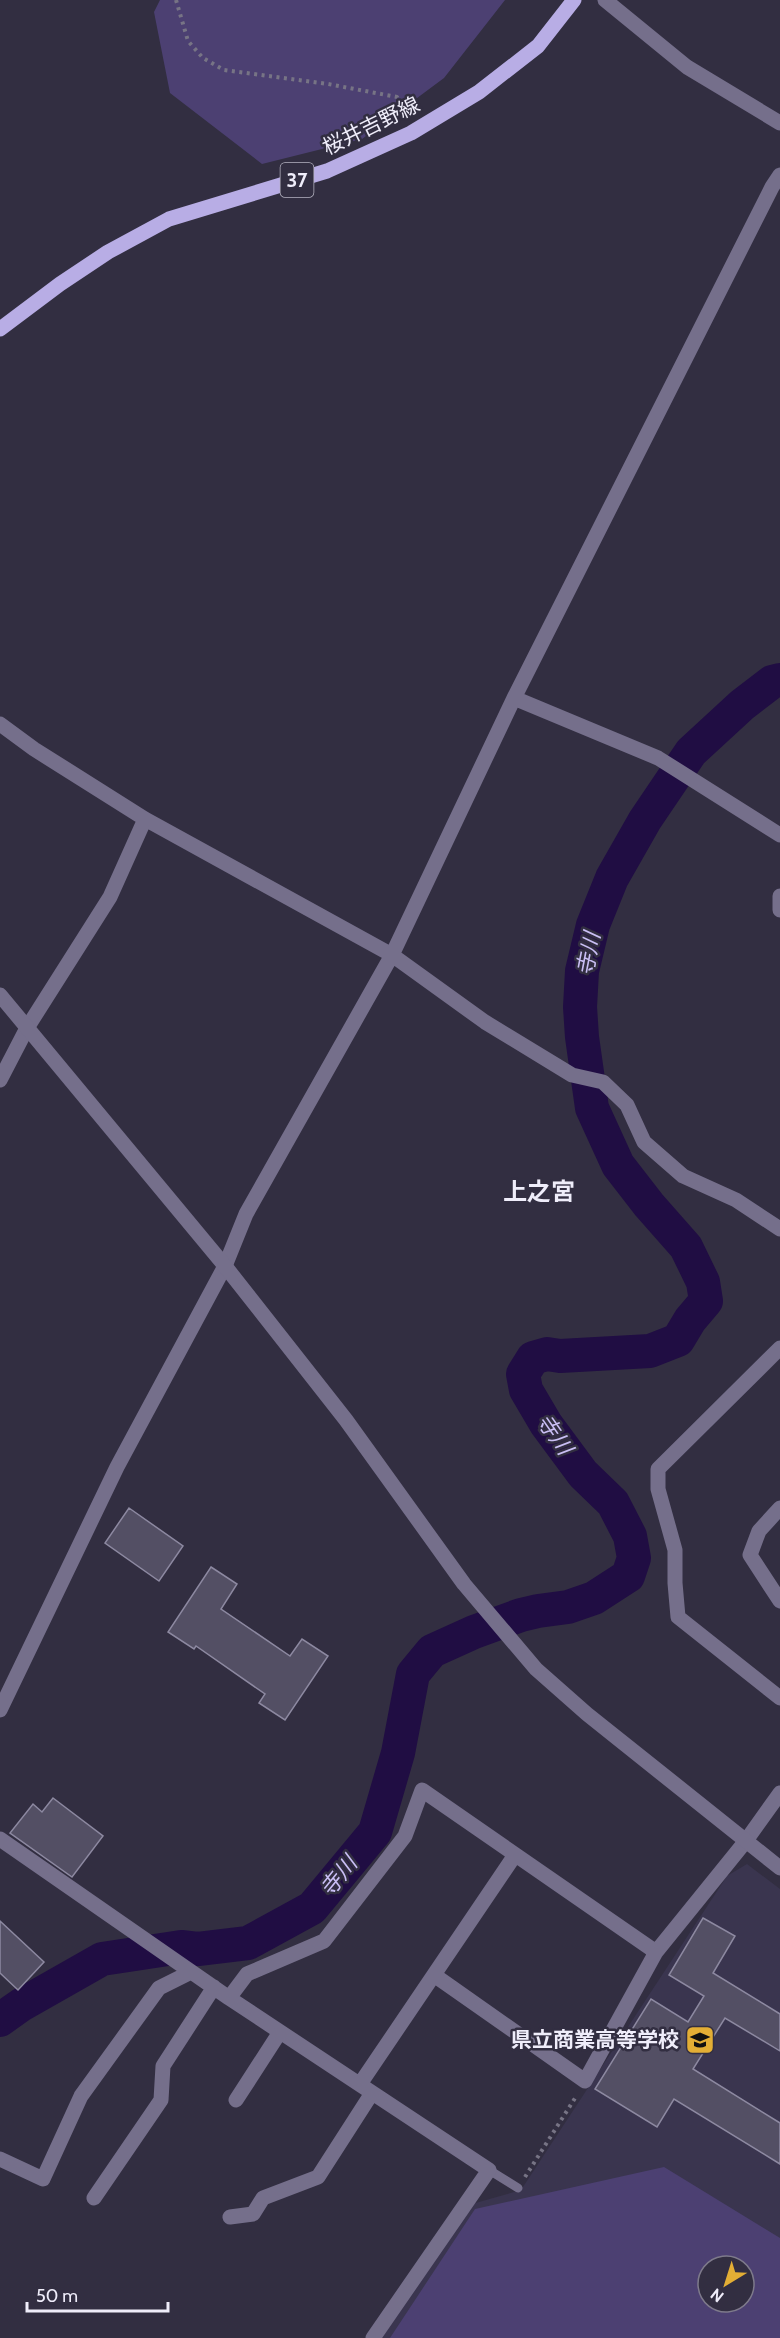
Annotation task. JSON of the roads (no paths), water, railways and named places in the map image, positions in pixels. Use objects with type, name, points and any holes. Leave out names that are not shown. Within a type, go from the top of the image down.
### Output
[{"type":"main road","name":"桜井吉野線","points":[[0,329],[60,284],[108,252],[169,219],[327,171],[411,133],[479,92],[538,46],[574,0]]},
{"type":"street","points":[[605,0],[687,67],[780,123]]},
{"type":"street","points":[[0,1710],[54,1597],[75,1560],[117,1467],[225,1266],[246,1214],[392,955],[514,698],[780,175]]},
{"type":"street","points":[[514,698],[658,758],[780,835]]},
{"type":"street","points":[[0,724],[34,749],[145,819],[392,955],[485,1022],[572,1075],[603,1082],[627,1105],[644,1142],[683,1176],[736,1200],[780,1228]]},
{"type":"street","points":[[0,1080],[27,1028],[110,897],[145,819]]},
{"type":"street","points":[[780,896],[780,910]]},
{"type":"street","points":[[0,995],[225,1266],[346,1420],[464,1584],[536,1669],[587,1714],[780,1868]]},
{"type":"street","points":[[780,1348],[658,1469],[658,1489],[675,1550],[678,1617],[780,1698]]},
{"type":"street","points":[[780,1508],[759,1531],[750,1555],[780,1600]]},
{"type":"street","points":[[229,1998],[247,1974],[324,1941],[405,1836],[422,1790],[656,1952]]},
{"type":"street","points":[[434,1975],[585,2081],[656,1952],[745,1842],[780,1793]]},
{"type":"street","points":[[0,1839],[229,1998],[489,2170],[373,2338]]},
{"type":"street","points":[[230,2217],[253,2214],[263,2198],[318,2176],[366,2089],[434,1975],[515,1855]]},
{"type":"street","points":[[0,2159],[43,2179],[81,2096],[159,1988],[191,1972]]},
{"type":"street","points":[[94,2199],[161,2100],[163,2066],[213,1987]]},
{"type":"street","points":[[237,2100],[280,2032]]},
{"type":"lane","points":[[489,2170],[518,2188]]},
{"type":"waterway","name":"寺川","points":[[0,2020],[21,2005],[102,1959],[181,1947],[198,1949],[248,1943],[312,1908],[375,1832],[398,1753],[413,1674],[432,1651],[474,1632],[521,1615],[568,1607],[594,1598],[628,1576],[634,1558],[630,1536],[613,1503],[583,1474],[546,1424],[526,1390],[523,1374],[533,1358],[547,1354],[560,1356],[650,1351],[678,1340],[690,1320],[706,1301],[703,1282],[686,1247],[618,1165],[592,1108],[582,1037],[580,1007],[582,971],[593,925],[612,878],[645,820],[691,752],[742,705],[772,682],[780,680]]},
{"type":"place","name":"県立商業高等学校","points":[[700,2040]]},
{"type":"district","name":"上之宮","points":[[539,1192]]}]
